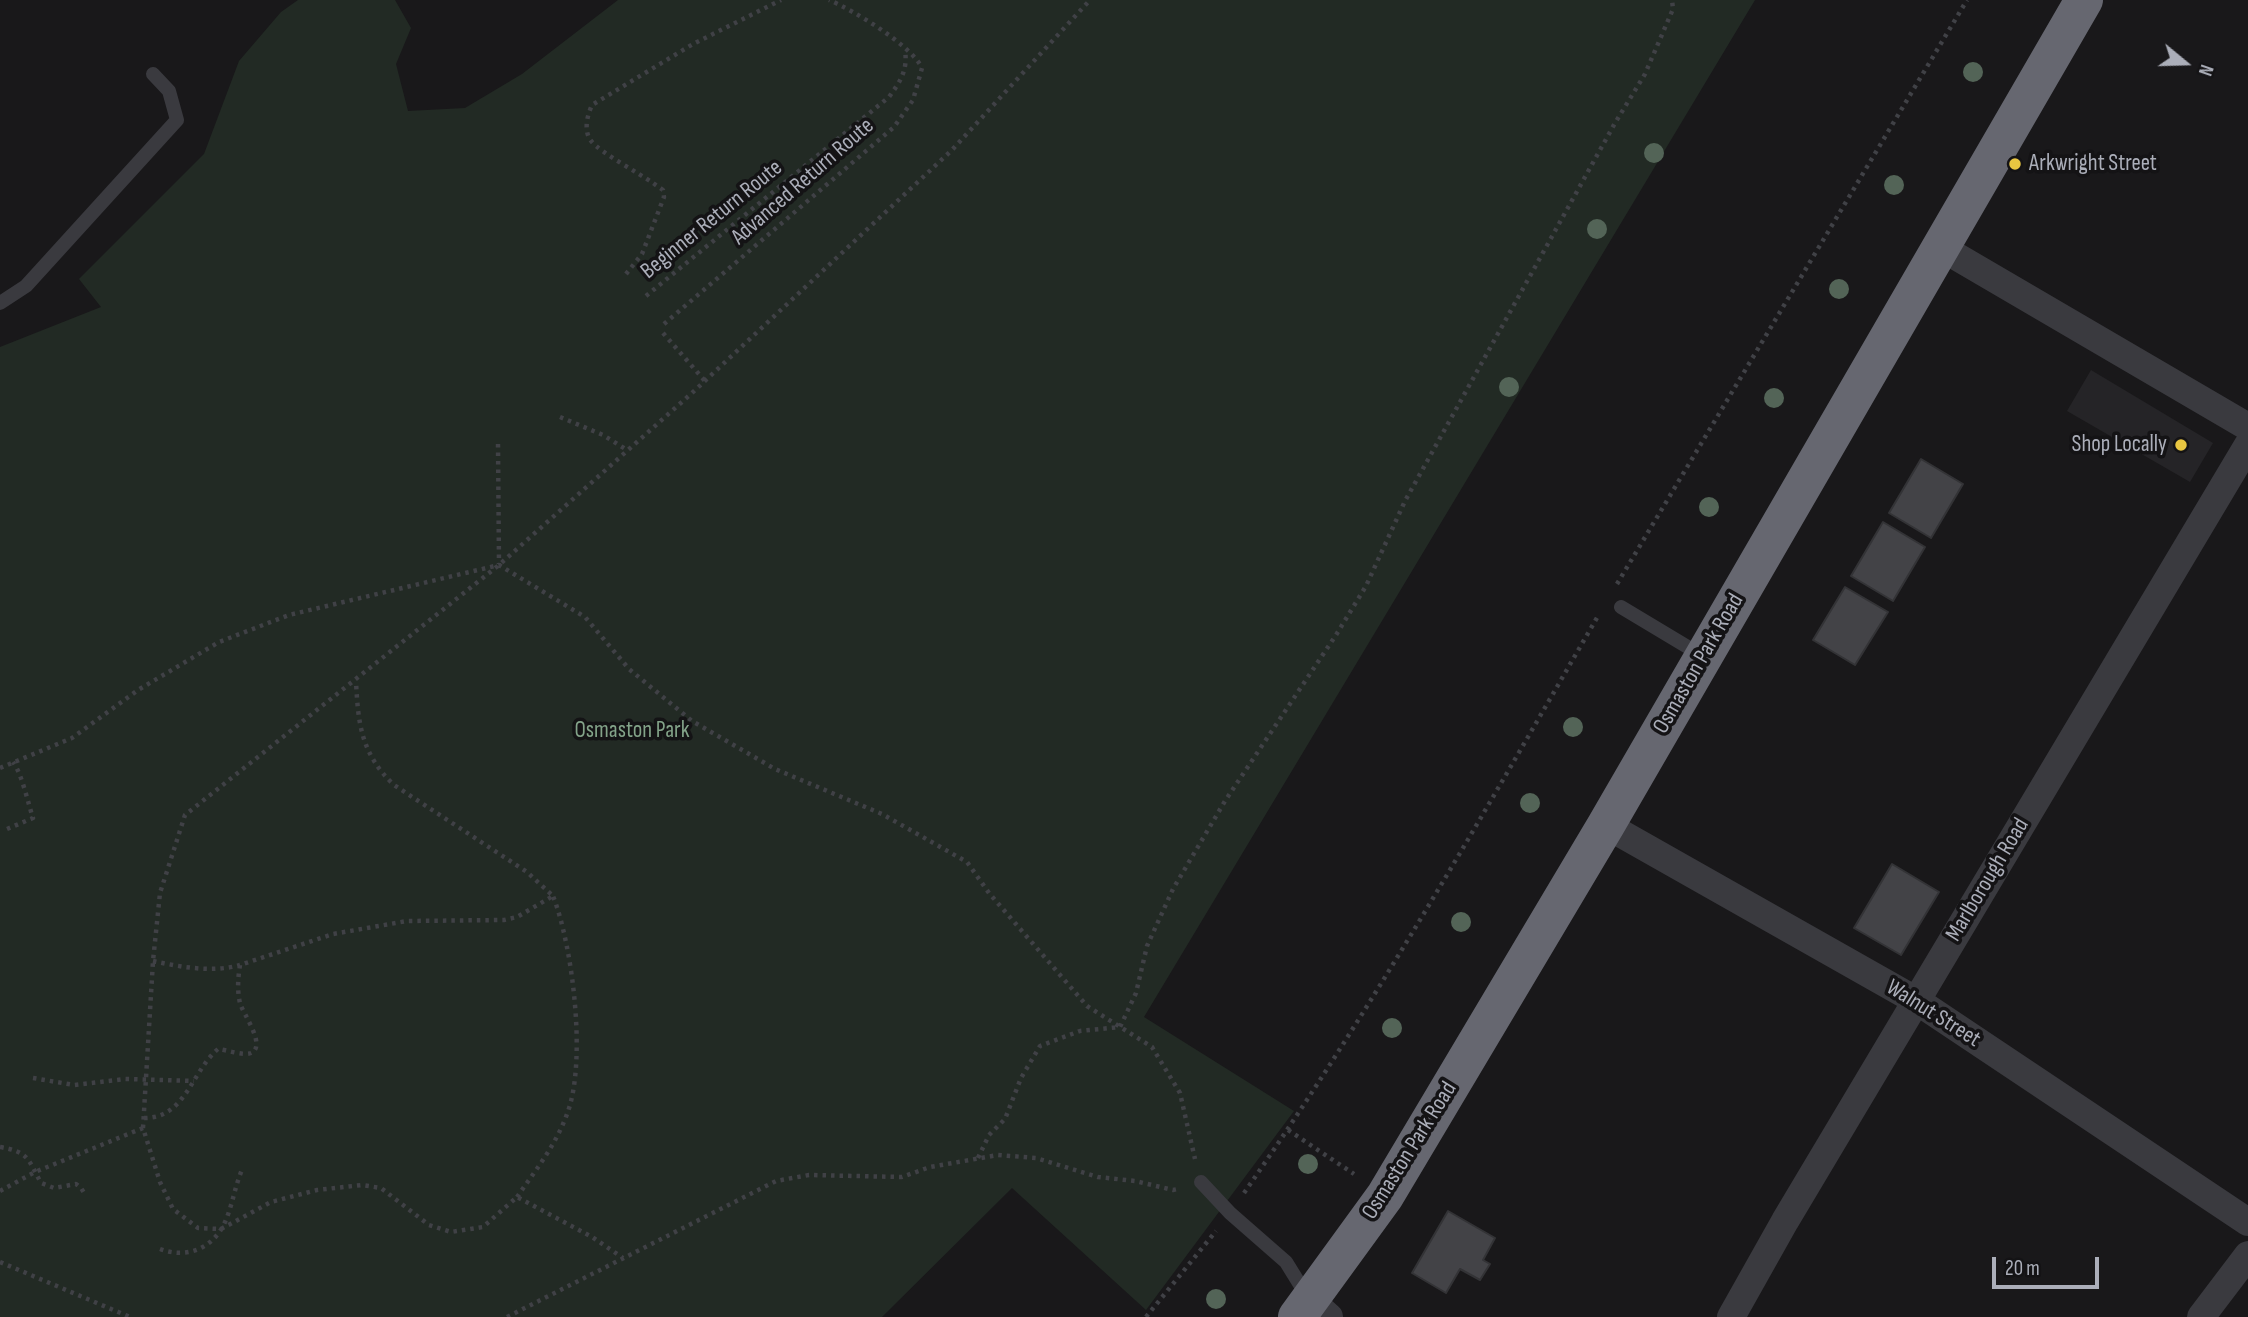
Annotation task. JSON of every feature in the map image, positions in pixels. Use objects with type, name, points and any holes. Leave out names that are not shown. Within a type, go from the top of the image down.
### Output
[{"type":"highway","name":"Osmaston Park Road","points":[[1312,1311],[1385,1196],[1606,825],[1942,248],[2076,3]]},
{"type":"street","points":[[1942,248],[2248,427]]},
{"type":"street","name":"Marlborough Road","points":[[1731,1317],[1785,1221],[2248,445]]},
{"type":"street","name":"Walnut Street","points":[[1606,825],[1917,1001],[2248,1222]]},
{"type":"street","points":[[2201,1317],[2248,1255]]},
{"type":"lane","points":[[0,303],[26,286],[177,120],[169,91],[153,74]]},
{"type":"lane","points":[[1621,607],[1703,656]]},
{"type":"lane","points":[[1201,1182],[1230,1213],[1286,1262],[1312,1311]]},
{"type":"path","points":[[626,274],[642,254],[664,197],[663,190],[592,142],[587,131],[587,116],[592,105],[693,44],[781,0]]},
{"type":"path","points":[[829,0],[862,18],[905,50]]},
{"type":"path","points":[[221,1229],[198,1228],[173,1209],[160,1182],[143,1128],[160,892],[185,815],[499,565],[705,381],[952,149],[1090,0]]},
{"type":"path","points":[[1120,1027],[1136,993],[1147,946],[1173,889],[1225,801],[1366,586],[1405,501],[1615,123],[1645,74],[1673,9],[1672,0]]},
{"type":"path","points":[[1615,588],[1967,0]]},
{"type":"path","name":"Beginner Return Route","points":[[646,296],[889,97],[901,81],[907,62],[905,50]]},
{"type":"path","name":"Advanced Return Route","points":[[664,324],[894,127],[913,100],[922,68],[917,58],[905,50]]},
{"type":"path","points":[[663,333],[705,381]]},
{"type":"path","points":[[560,417],[603,435],[627,450]]},
{"type":"path","points":[[498,444],[499,565]]},
{"type":"path","points":[[0,768],[72,738],[138,690],[219,642],[289,615],[499,565],[585,617],[629,668],[692,721],[775,769],[882,814],[967,862],[989,893],[1087,1006],[1152,1047],[1180,1093],[1201,1182],[1173,1190],[1135,1181],[1098,1177],[1036,1158],[998,1155],[930,1167],[902,1177],[809,1175],[776,1181],[507,1317]]},
{"type":"path","points":[[1146,1317],[1230,1213],[1288,1130],[1438,893],[1601,612]]},
{"type":"path","points":[[160,1249],[179,1255],[187,1254],[197,1250],[221,1229],[271,1202],[317,1189],[362,1185],[381,1188],[429,1225],[451,1232],[483,1227],[517,1197],[545,1157],[568,1114],[575,1070],[575,1024],[562,919],[554,896],[527,872],[394,785],[386,777],[371,757],[360,732],[356,680]]},
{"type":"path","points":[[7,829],[33,818],[21,785],[19,770],[13,762]]},
{"type":"path","points":[[153,961],[210,969],[229,968],[333,934],[407,921],[504,920],[517,917],[554,896]]},
{"type":"path","points":[[144,1118],[174,1109],[201,1068],[218,1049],[242,1054],[250,1054],[254,1050],[256,1036],[241,1005],[238,981],[240,965]]},
{"type":"path","points":[[978,1158],[989,1135],[1005,1119],[1021,1078],[1040,1046],[1080,1031],[1120,1027]]},
{"type":"path","points":[[33,1078],[74,1085],[125,1079],[194,1081]]},
{"type":"path","points":[[0,1191],[35,1172],[143,1128]]},
{"type":"path","points":[[1288,1130],[1385,1196]]},
{"type":"path","points":[[0,1147],[17,1150],[27,1156],[41,1183],[47,1186],[76,1184],[86,1196]]},
{"type":"path","points":[[221,1229],[242,1170]]},
{"type":"path","points":[[517,1197],[592,1237],[624,1259]]},
{"type":"path","points":[[0,1262],[130,1317]]},
{"type":"shaded area","points":[[2091,370],[2213,443],[2190,482],[2067,411]]},
{"type":"green space","name":"Osmaston Park","points":[[298,0],[395,0],[411,28],[396,64],[408,111],[465,108],[522,74],[618,0],[1755,0],[1144,1017],[1294,1111],[1146,1310],[1012,1188],[882,1317],[0,1317],[0,347],[101,307],[79,279],[204,154],[239,61],[281,12]]},
{"type":"building","points":[[1921,459],[1963,484],[1931,538],[1889,513]]},
{"type":"building","points":[[1883,522],[1925,547],[1893,601],[1851,576]]},
{"type":"building","points":[[1845,587],[1888,612],[1855,665],[1813,640]]},
{"type":"building","points":[[1892,864],[1939,892],[1901,955],[1854,928]]},
{"type":"building","points":[[1448,1211],[1495,1238],[1483,1260],[1490,1264],[1480,1280],[1460,1269],[1446,1293],[1412,1273]]},
{"type":"place","name":"Arkwright Street","points":[[2015,164]]},
{"type":"place","name":"Shop Locally","points":[[2181,445]]}]
